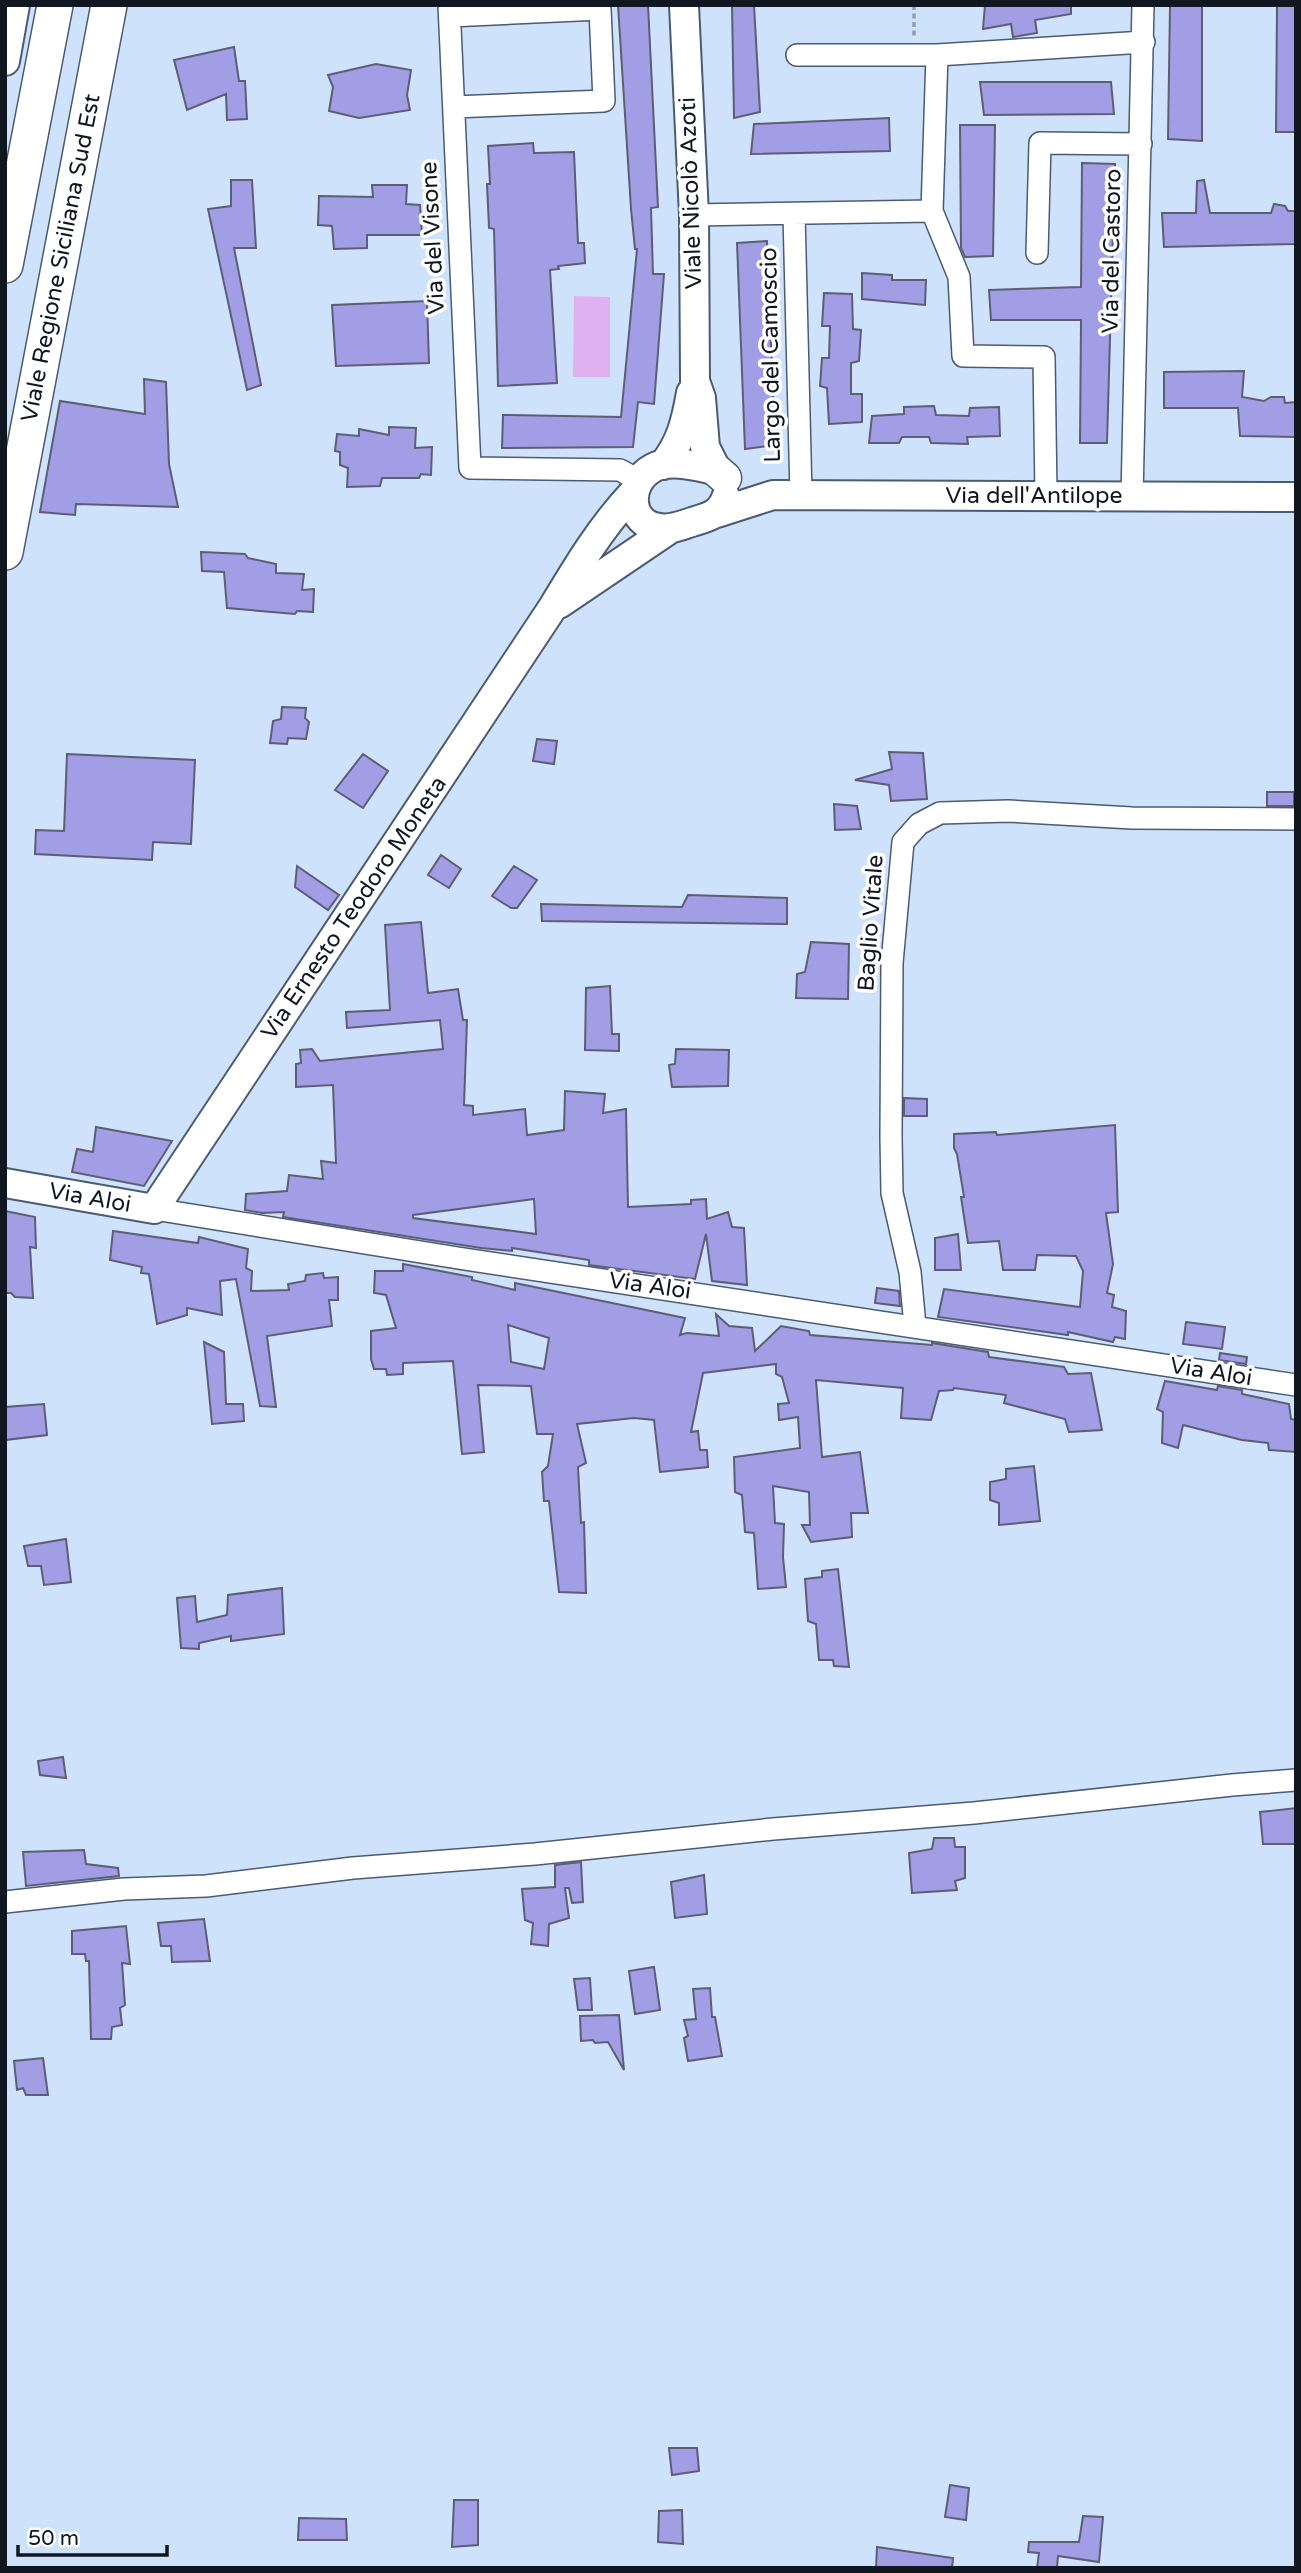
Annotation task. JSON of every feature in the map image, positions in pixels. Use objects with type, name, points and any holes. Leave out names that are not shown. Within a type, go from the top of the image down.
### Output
[{"type":"main road","points":[[5,265],[55,5]]},
{"type":"main road","name":"Viale Regione Siciliana Sud Est","points":[[5,552],[109,5]]},
{"type":"street","points":[[5,61],[15,5]]},
{"type":"street","name":"Viale Nicolò Azoti","points":[[684,5],[694,215],[695,381]]},
{"type":"street","name":"Via del Castoro","points":[[1132,497],[1143,5]]},
{"type":"street","points":[[450,10],[600,9],[603,75],[604,101],[454,107]]},
{"type":"street","name":"Via del Visone","points":[[450,10],[470,468],[620,470],[636,487]]},
{"type":"street","points":[[797,55],[937,55],[1144,42]]},
{"type":"street","points":[[937,55],[932,211],[959,277],[962,356],[1044,357],[1046,496]]},
{"type":"street","points":[[1037,253],[1040,143],[1141,144]]},
{"type":"street","points":[[694,215],[932,211]]},
{"type":"street","name":"Largo del Camoscio","points":[[787,495],[794,214]]},
{"type":"street","points":[[695,381],[701,398],[705,447],[729,485],[724,506],[717,513]]},
{"type":"street","points":[[663,465],[676,450],[695,381]]},
{"type":"street","points":[[663,465],[707,468],[787,495],[717,513],[670,529],[653,527],[645,521],[633,503],[636,487],[654,467],[663,465]]},
{"type":"street","name":"Via Ernesto Teodoro Moneta","points":[[154,1209],[553,607],[573,572],[612,515],[636,487]]},
{"type":"street","name":"Via dell'Antilope","points":[[787,495],[1296,498]]},
{"type":"street","name":"Via Ernesto Teodoro Moneta","points":[[553,607],[670,529]]},
{"type":"street","name":"Baglio Vitale","points":[[915,1326],[910,1272],[892,1193],[892,963],[903,842],[919,824],[940,813],[1008,811],[1132,818],[1296,820]]},
{"type":"street","name":"Via Aloi","points":[[5,1183],[458,1258],[1296,1385]]},
{"type":"street","points":[[5,1902],[124,1889],[206,1886],[353,1868],[535,1854],[1296,1780]]},
{"type":"path","points":[[914,5],[914,55]]},
{"type":"shaded area","points":[[574,296],[610,297],[610,377],[573,377]]},
{"type":"building","points":[[618,5],[648,5],[658,207],[651,208],[653,274],[664,274],[654,404],[638,402],[633,447],[502,448],[503,415],[621,417],[637,249],[631,209]]},
{"type":"building","points":[[732,5],[754,5],[760,112],[734,118]]},
{"type":"building","points":[[985,5],[1071,5],[1071,14],[1035,20],[1037,33],[1013,37],[1011,24],[983,29]]},
{"type":"building","points":[[1170,5],[1202,5],[1202,141],[1168,139]]},
{"type":"building","points":[[1277,5],[1296,5],[1296,132],[1276,132]]},
{"type":"building","points":[[234,47],[239,81],[245,81],[247,119],[227,120],[226,94],[187,110],[174,60]]},
{"type":"building","points":[[376,64],[411,70],[407,95],[410,110],[359,118],[329,111],[333,87],[328,75]]},
{"type":"building","points":[[980,82],[1111,82],[1114,114],[984,115]]},
{"type":"building","points":[[889,118],[890,151],[751,154],[754,124]]},
{"type":"building","points":[[960,125],[995,125],[993,256],[965,257],[961,248]]},
{"type":"building","points":[[533,143],[534,153],[574,152],[578,243],[584,243],[585,263],[558,266],[559,269],[550,270],[557,383],[498,386],[494,229],[489,228],[487,184],[490,184],[488,146]]},
{"type":"building","points":[[1082,163],[1115,164],[1107,443],[1080,443],[1081,320],[991,320],[989,290],[1081,287]]},
{"type":"building","points":[[231,180],[252,180],[256,248],[234,248],[261,385],[247,390],[208,209],[231,206]]},
{"type":"building","points":[[1204,180],[1210,213],[1271,213],[1274,204],[1285,206],[1288,211],[1296,211],[1296,244],[1164,247],[1162,213],[1196,213],[1197,181]]},
{"type":"building","points":[[372,185],[407,185],[406,204],[420,205],[422,235],[367,235],[367,248],[334,249],[332,226],[318,225],[319,196],[373,197]]},
{"type":"building","points":[[767,241],[775,445],[745,449],[737,243]]},
{"type":"building","points":[[862,273],[892,275],[892,280],[926,280],[925,305],[862,299]]},
{"type":"building","points":[[824,293],[852,294],[853,329],[861,330],[859,361],[851,363],[851,394],[862,394],[862,422],[829,424],[827,388],[820,386],[822,358],[829,358],[830,326],[822,326]]},
{"type":"building","points":[[427,301],[429,363],[336,366],[332,305]]},
{"type":"building","points":[[1244,371],[1242,397],[1264,401],[1271,397],[1284,397],[1285,403],[1296,402],[1296,437],[1240,436],[1238,408],[1164,408],[1164,372]]},
{"type":"building","points":[[144,379],[166,382],[169,464],[178,507],[76,504],[75,515],[40,512],[60,401],[145,414]]},
{"type":"building","points":[[934,406],[936,415],[969,416],[970,408],[999,407],[1000,436],[967,437],[968,444],[931,443],[929,437],[902,437],[899,443],[869,443],[872,416],[904,414],[904,407]]},
{"type":"building","points":[[389,427],[416,428],[415,448],[432,447],[431,475],[421,474],[419,478],[382,478],[380,486],[347,487],[348,468],[340,465],[340,452],[335,451],[337,434],[359,436],[359,429],[389,435]]},
{"type":"building","points":[[201,552],[245,554],[248,558],[276,564],[276,573],[304,574],[302,590],[314,589],[313,612],[297,611],[295,614],[227,608],[224,572],[202,571]]},
{"type":"building","points":[[282,707],[306,708],[305,718],[309,722],[306,739],[288,738],[287,744],[270,743],[273,721],[281,719]]},
{"type":"building","points":[[537,739],[557,741],[554,764],[533,761]]},
{"type":"building","points":[[889,752],[923,753],[927,799],[891,801],[889,785],[855,780],[892,769]]},
{"type":"building","points":[[67,754],[195,760],[191,844],[153,842],[152,860],[35,854],[36,830],[64,831]]},
{"type":"building","points":[[363,754],[388,771],[363,808],[335,790]]},
{"type":"building","points":[[1267,792],[1294,792],[1294,806],[1267,806]]},
{"type":"building","points":[[834,804],[857,806],[861,829],[835,830]]},
{"type":"building","points":[[441,855],[461,869],[449,888],[428,875]]},
{"type":"building","points":[[297,866],[339,895],[328,910],[295,887]]},
{"type":"building","points":[[514,866],[537,880],[517,908],[511,908],[492,896]]},
{"type":"building","points":[[688,895],[787,898],[787,924],[542,921],[541,904],[682,907]]},
{"type":"building","points":[[421,922],[428,993],[458,989],[463,1020],[467,1020],[464,1105],[473,1106],[473,1115],[525,1109],[527,1135],[564,1130],[565,1091],[605,1094],[603,1113],[626,1109],[628,1207],[691,1204],[691,1200],[706,1199],[707,1219],[728,1212],[732,1227],[744,1228],[747,1285],[712,1281],[706,1234],[695,1279],[589,1265],[589,1260],[512,1248],[512,1251],[481,1248],[283,1217],[284,1212],[262,1213],[245,1210],[246,1194],[287,1191],[289,1175],[323,1179],[321,1161],[336,1163],[333,1085],[296,1087],[296,1064],[301,1063],[300,1050],[312,1049],[320,1061],[443,1049],[440,1020],[347,1028],[346,1012],[390,1010],[385,925]],"holes":[[[534,1199],[536,1234],[413,1218],[413,1215]]]},
{"type":"building","points":[[811,942],[849,944],[848,999],[796,998],[797,974],[805,972]]},
{"type":"building","points":[[610,986],[612,1034],[619,1034],[619,1051],[585,1050],[586,988]]},
{"type":"building","points":[[676,1049],[729,1050],[728,1086],[672,1087],[669,1065],[675,1064]]},
{"type":"building","points":[[904,1098],[927,1099],[927,1116],[904,1116]]},
{"type":"building","points":[[1115,1125],[1118,1212],[1106,1213],[1113,1264],[1107,1293],[1114,1295],[1112,1307],[1126,1311],[1125,1339],[1115,1337],[1113,1342],[1068,1332],[1068,1335],[938,1317],[944,1289],[1080,1307],[1083,1271],[1076,1256],[1037,1255],[1035,1270],[1003,1270],[999,1241],[968,1243],[954,1134],[996,1132],[997,1135]]},
{"type":"building","points":[[96,1127],[172,1141],[144,1186],[72,1172],[77,1149],[93,1152]]},
{"type":"building","points":[[5,1211],[35,1217],[36,1248],[30,1247],[33,1298],[15,1297],[11,1293],[5,1293]]},
{"type":"building","points":[[113,1231],[198,1243],[199,1237],[248,1249],[246,1268],[252,1271],[251,1291],[289,1290],[288,1284],[305,1281],[306,1275],[323,1273],[324,1278],[338,1277],[338,1300],[329,1300],[332,1326],[267,1336],[276,1407],[260,1406],[236,1279],[220,1281],[222,1315],[187,1308],[187,1315],[157,1324],[149,1274],[141,1273],[142,1267],[110,1260]]},
{"type":"building","points":[[958,1234],[961,1270],[935,1270],[935,1238]]},
{"type":"building","points":[[403,1264],[472,1277],[472,1280],[515,1290],[515,1283],[685,1318],[680,1335],[687,1333],[719,1336],[716,1314],[729,1326],[752,1328],[755,1351],[781,1326],[809,1331],[810,1335],[932,1343],[988,1352],[989,1357],[1064,1367],[1068,1374],[1091,1373],[1102,1430],[1069,1432],[1065,1419],[1004,1403],[1006,1395],[954,1388],[939,1391],[931,1420],[901,1418],[903,1388],[816,1380],[822,1457],[860,1452],[868,1513],[851,1513],[852,1537],[811,1542],[802,1525],[810,1525],[809,1492],[773,1486],[775,1523],[784,1524],[786,1587],[758,1589],[754,1533],[745,1532],[742,1495],[735,1492],[734,1457],[800,1448],[798,1417],[779,1420],[778,1404],[789,1403],[782,1377],[776,1374],[776,1364],[703,1373],[691,1432],[698,1431],[700,1450],[707,1450],[708,1467],[660,1472],[654,1420],[634,1418],[577,1424],[586,1463],[578,1467],[581,1523],[584,1522],[586,1593],[559,1592],[549,1501],[544,1501],[542,1472],[548,1466],[553,1434],[537,1434],[531,1386],[478,1385],[484,1452],[462,1454],[453,1361],[403,1363],[403,1374],[387,1375],[386,1369],[374,1369],[371,1359],[371,1331],[396,1328],[386,1295],[374,1293],[375,1271],[403,1271]],"holes":[[[508,1325],[549,1338],[544,1369],[511,1362]]]},
{"type":"building","points":[[877,1288],[899,1291],[900,1306],[875,1303]]},
{"type":"building","points":[[1186,1322],[1225,1327],[1222,1349],[1183,1344]]},
{"type":"building","points":[[204,1342],[224,1352],[226,1404],[243,1404],[244,1421],[212,1424]]},
{"type":"building","points":[[1220,1353],[1247,1357],[1246,1364],[1219,1360]]},
{"type":"building","points":[[1165,1381],[1217,1390],[1218,1386],[1242,1390],[1242,1394],[1289,1404],[1291,1419],[1296,1420],[1296,1452],[1269,1450],[1268,1443],[1242,1440],[1183,1425],[1178,1448],[1162,1443],[1163,1412],[1157,1409]]},
{"type":"building","points":[[44,1404],[47,1435],[5,1440],[5,1407]]},
{"type":"building","points":[[1034,1466],[1040,1521],[999,1525],[999,1503],[990,1500],[990,1482],[1006,1479],[1006,1469]]},
{"type":"building","points":[[66,1539],[71,1582],[44,1585],[41,1566],[28,1566],[24,1546]]},
{"type":"building","points":[[838,1569],[849,1667],[834,1666],[833,1660],[819,1660],[816,1624],[808,1621],[805,1579],[822,1577],[822,1571]]},
{"type":"building","points":[[282,1588],[284,1634],[231,1641],[231,1636],[199,1643],[199,1649],[181,1648],[177,1598],[195,1596],[197,1622],[227,1615],[228,1595]]},
{"type":"building","points":[[63,1757],[66,1778],[40,1775],[38,1761]]},
{"type":"building","points":[[1296,1808],[1296,1844],[1263,1844],[1260,1812]]},
{"type":"building","points":[[934,1838],[954,1838],[955,1847],[965,1847],[965,1878],[955,1881],[957,1890],[912,1893],[909,1853],[932,1849]]},
{"type":"building","points":[[84,1850],[86,1864],[118,1868],[119,1876],[26,1886],[23,1852]]},
{"type":"building","points":[[581,1862],[583,1902],[572,1903],[569,1888],[565,1888],[569,1918],[549,1924],[548,1946],[531,1944],[533,1923],[525,1920],[522,1889],[555,1887],[555,1865]]},
{"type":"building","points":[[704,1875],[707,1914],[675,1918],[671,1882]]},
{"type":"building","points":[[204,1919],[210,1961],[172,1962],[171,1946],[161,1946],[158,1923]]},
{"type":"building","points":[[126,1926],[130,1964],[122,1963],[125,2005],[120,2008],[122,2025],[112,2027],[111,2039],[91,2039],[89,1961],[86,1961],[85,1954],[72,1954],[72,1931]]},
{"type":"building","points":[[654,1967],[660,2010],[635,2014],[629,1971]]},
{"type":"building","points":[[590,1978],[592,2010],[578,2010],[574,1979]]},
{"type":"building","points":[[710,1988],[712,2017],[715,2017],[722,2056],[688,2061],[684,2038],[688,2036],[684,2020],[696,2019],[693,1989]]},
{"type":"building","points":[[619,2015],[624,2070],[608,2042],[581,2041],[580,2016]]},
{"type":"building","points":[[43,2058],[48,2095],[26,2095],[23,2088],[17,2090],[14,2061]]},
{"type":"building","points":[[669,2448],[697,2448],[699,2471],[672,2475]]},
{"type":"building","points":[[950,2485],[969,2488],[966,2520],[945,2517]]},
{"type":"building","points":[[454,2500],[478,2500],[478,2545],[452,2547]]},
{"type":"building","points":[[682,2510],[683,2544],[658,2542],[659,2511]]},
{"type":"building","points":[[1083,2516],[1103,2517],[1099,2562],[1058,2556],[1057,2568],[1037,2568],[1039,2553],[1028,2552],[1029,2542],[1079,2542]]},
{"type":"building","points":[[299,2518],[346,2519],[347,2540],[298,2540]]},
{"type":"building","points":[[877,2547],[953,2558],[952,2568],[876,2568]]}]
